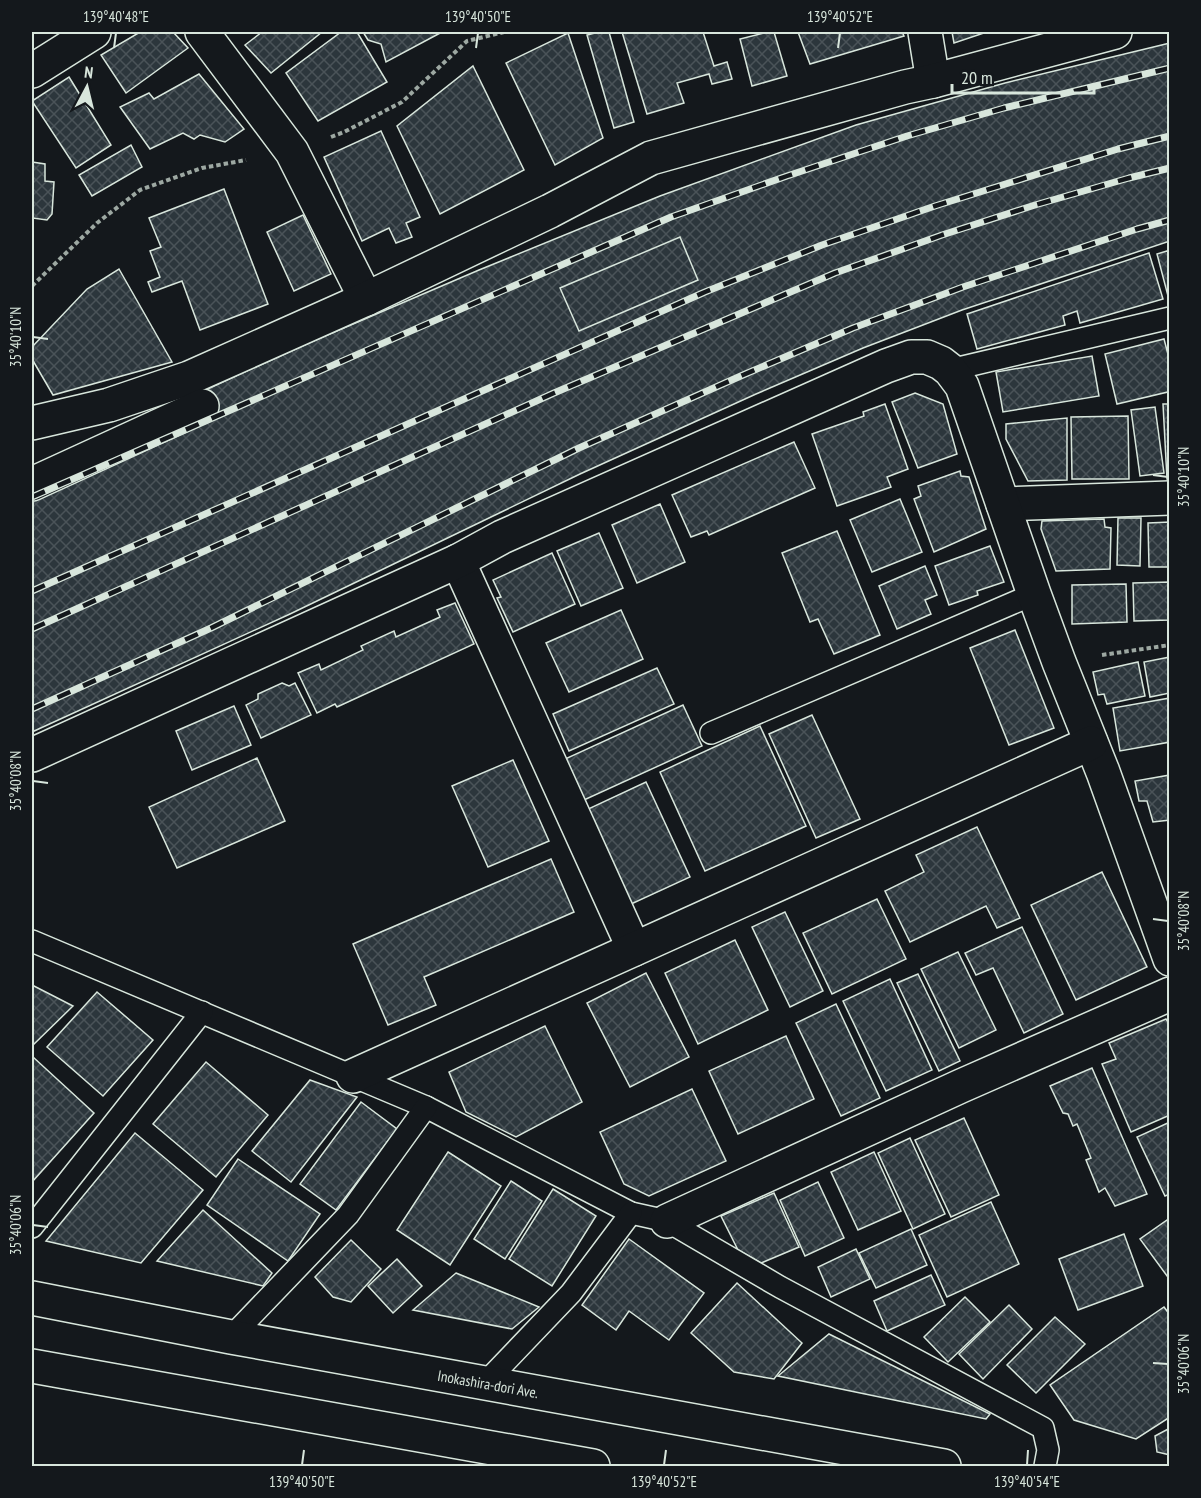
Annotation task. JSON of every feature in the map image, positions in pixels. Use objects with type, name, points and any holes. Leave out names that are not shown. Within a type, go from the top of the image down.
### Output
[{"type":"street","points":[[32,71],[94,32]]},
{"type":"street","points":[[202,32],[292,152],[366,299]]},
{"type":"street","points":[[925,32],[933,81]]},
{"type":"street","points":[[32,423],[109,405],[189,378],[366,299],[550,211],[651,158],[904,87],[1115,32]]},
{"type":"street","points":[[32,755],[458,561],[502,537],[886,366],[910,357],[927,357],[950,370],[962,386],[1034,594],[1103,772],[1170,959]]},
{"type":"street","points":[[32,484],[202,406]]},
{"type":"street","points":[[1003,504],[1170,498]]},
{"type":"street","points":[[458,561],[634,949]]},
{"type":"street","points":[[353,1076],[1091,743]]},
{"type":"street","points":[[667,1221],[972,1081],[1170,994]]},
{"type":"street","name":"Inokashira-dori Ave.","points":[[32,1298],[231,1337],[944,1467]]},
{"type":"street","points":[[32,1366],[593,1467]]},
{"type":"lane","points":[[950,370],[1170,318]]},
{"type":"lane","points":[[711,733],[1034,594]]},
{"type":"lane","points":[[32,940],[426,1107],[631,1213],[667,1221],[780,1287],[1043,1428],[1047,1450],[1046,1467]]},
{"type":"lane","points":[[32,1227],[202,1012]]},
{"type":"lane","points":[[231,1337],[348,1215],[426,1107]]},
{"type":"lane","points":[[485,1383],[571,1293],[631,1213]]},
{"type":"path","points":[[1059,662],[1170,645]]},
{"type":"building","points":[[140,32],[173,32],[188,48],[126,93],[101,55]]},
{"type":"building","points":[[262,32],[322,32],[271,73],[245,45]]},
{"type":"building","points":[[341,32],[357,32],[387,82],[318,121],[286,73]]},
{"type":"building","points":[[363,32],[442,32],[386,62],[381,44],[368,40]]},
{"type":"building","points":[[609,32],[634,122],[614,128],[587,35]]},
{"type":"building","points":[[622,32],[703,32],[714,66],[727,62],[732,79],[712,84],[709,74],[677,83],[684,103],[647,114]]},
{"type":"building","points":[[774,32],[787,76],[752,86],[740,39]]},
{"type":"building","points":[[798,32],[902,32],[904,36],[810,64]]},
{"type":"building","points":[[952,32],[984,32],[984,33],[954,43]]},
{"type":"building","points":[[568,33],[603,138],[555,165],[506,63]]},
{"type":"building","points":[[1170,43],[1170,241],[962,310],[863,348],[756,394],[580,474],[290,614],[32,732],[32,469],[311,342],[660,196],[856,125],[1005,83]]},
{"type":"building","points":[[473,66],[524,170],[440,214],[397,126]]},
{"type":"building","points":[[199,74],[244,129],[225,142],[200,135],[194,139],[183,133],[150,149],[120,107],[149,93],[154,99]]},
{"type":"building","points":[[69,77],[111,145],[76,168],[32,101]]},
{"type":"building","points":[[381,131],[420,217],[406,223],[412,237],[396,243],[389,228],[362,241],[324,157]]},
{"type":"building","points":[[131,145],[142,167],[92,196],[79,175]]},
{"type":"building","points":[[32,162],[45,164],[45,181],[54,182],[52,214],[47,220],[33,218],[32,246]]},
{"type":"building","points":[[224,189],[268,304],[200,330],[182,281],[152,292],[148,282],[160,277],[150,251],[161,247],[149,218]]},
{"type":"building","points":[[303,215],[331,274],[294,291],[267,232]]},
{"type":"building","points":[[680,237],[698,280],[579,331],[560,288]]},
{"type":"building","points":[[1170,250],[1170,295],[1168,296],[1157,254]]},
{"type":"building","points":[[1149,253],[1163,299],[1080,323],[1077,311],[1063,316],[1065,325],[977,349],[967,314]]},
{"type":"building","points":[[119,269],[172,362],[53,395],[32,359],[32,347],[87,289]]},
{"type":"building","points":[[1164,339],[1170,362],[1170,398],[1168,392],[1117,404],[1105,354]]},
{"type":"building","points":[[1092,356],[1099,396],[1003,412],[996,372]]},
{"type":"building","points":[[915,393],[943,404],[957,454],[918,468],[892,402]]},
{"type":"building","points":[[885,404],[908,469],[887,477],[891,487],[837,506],[812,434],[864,416],[863,412]]},
{"type":"building","points":[[1163,404],[1170,404],[1170,479],[1167,479]]},
{"type":"building","points":[[1155,407],[1164,473],[1140,476],[1131,410]]},
{"type":"building","points":[[1128,416],[1129,479],[1072,479],[1071,417]]},
{"type":"building","points":[[1067,418],[1067,480],[1028,481],[1006,439],[1006,424]]},
{"type":"building","points":[[794,442],[815,488],[709,535],[707,531],[691,537],[672,495]]},
{"type":"building","points":[[960,471],[961,476],[969,477],[986,529],[934,552],[914,499],[921,496],[918,486]]},
{"type":"building","points":[[900,499],[922,552],[872,572],[850,520]]},
{"type":"building","points":[[660,504],[685,562],[637,583],[612,525]]},
{"type":"building","points":[[1118,518],[1141,518],[1140,566],[1117,565]]},
{"type":"building","points":[[1104,519],[1105,527],[1111,528],[1110,569],[1056,571],[1041,529],[1042,521]]},
{"type":"building","points":[[1170,522],[1170,567],[1149,567],[1148,523]]},
{"type":"building","points":[[837,531],[880,635],[834,654],[818,619],[810,622],[782,553]]},
{"type":"building","points":[[599,533],[623,588],[581,606],[557,551]]},
{"type":"building","points":[[990,546],[1004,582],[977,591],[978,595],[949,605],[935,566]]},
{"type":"building","points":[[552,553],[575,604],[513,632],[497,598],[501,597],[493,580]]},
{"type":"building","points":[[925,566],[937,595],[925,600],[931,614],[897,629],[879,586]]},
{"type":"building","points":[[1170,582],[1170,620],[1134,621],[1133,583]]},
{"type":"building","points":[[1126,584],[1127,622],[1072,624],[1072,585]]},
{"type":"building","points":[[455,603],[474,644],[337,707],[335,704],[317,713],[298,673],[319,664],[321,670],[363,650],[361,646],[394,631],[396,637],[440,617],[437,610]]},
{"type":"building","points":[[621,610],[643,659],[569,692],[546,643]]},
{"type":"building","points":[[1015,630],[1054,728],[1009,745],[970,648]]},
{"type":"building","points":[[1170,657],[1170,693],[1150,697],[1144,662]]},
{"type":"building","points":[[1138,662],[1145,696],[1107,704],[1104,694],[1098,695],[1093,672]]},
{"type":"building","points":[[657,668],[674,704],[569,751],[553,714]]},
{"type":"building","points":[[282,683],[289,686],[295,683],[311,715],[261,738],[246,705],[258,699],[258,694]]},
{"type":"building","points":[[1170,698],[1170,742],[1120,751],[1113,708]]},
{"type":"building","points":[[683,705],[702,746],[584,800],[565,759]]},
{"type":"building","points":[[234,706],[251,745],[192,770],[176,731]]},
{"type":"building","points":[[812,715],[860,819],[816,838],[769,734]]},
{"type":"building","points":[[760,726],[806,826],[705,871],[660,772]]},
{"type":"building","points":[[257,758],[285,821],[177,868],[149,807]]},
{"type":"building","points":[[513,760],[549,841],[488,867],[452,786]]},
{"type":"building","points":[[1170,775],[1170,820],[1153,822],[1147,801],[1139,801],[1135,781]]},
{"type":"building","points":[[646,782],[690,877],[629,905],[586,810]]},
{"type":"building","points":[[977,827],[1020,918],[997,928],[986,906],[910,942],[885,891],[924,872],[916,855]]},
{"type":"building","points":[[551,859],[574,912],[424,977],[436,1005],[388,1025],[353,944]]},
{"type":"building","points":[[1102,872],[1147,967],[1076,1000],[1031,905]]},
{"type":"building","points":[[877,899],[906,959],[832,994],[803,933]]},
{"type":"building","points":[[785,912],[823,991],[790,1007],[752,927]]},
{"type":"building","points":[[1022,927],[1063,1014],[1024,1033],[993,968],[976,975],[965,953]]},
{"type":"building","points":[[735,940],[768,1010],[698,1044],[665,973]]},
{"type":"building","points":[[958,952],[996,1030],[959,1048],[921,969]]},
{"type":"building","points":[[646,973],[689,1057],[630,1087],[587,1003]]},
{"type":"building","points":[[918,974],[960,1061],[939,1071],[897,983]]},
{"type":"building","points":[[890,979],[932,1070],[886,1091],[843,1001]]},
{"type":"building","points":[[32,985],[73,1006],[32,1046]]},
{"type":"building","points":[[97,992],[153,1040],[103,1096],[47,1047]]},
{"type":"building","points":[[836,1004],[880,1098],[841,1116],[796,1023]]},
{"type":"building","points":[[1166,1019],[1170,1026],[1170,1115],[1131,1132],[1102,1064],[1116,1059],[1109,1043]]},
{"type":"building","points":[[545,1026],[582,1102],[516,1137],[466,1112],[449,1072]]},
{"type":"building","points":[[786,1036],[814,1099],[738,1134],[709,1071]]},
{"type":"building","points":[[33,1057],[94,1113],[32,1182],[32,1059]]},
{"type":"building","points":[[206,1062],[268,1115],[216,1177],[153,1124]]},
{"type":"building","points":[[1092,1068],[1147,1194],[1115,1206],[1105,1188],[1099,1192],[1086,1160],[1091,1158],[1077,1124],[1073,1126],[1068,1114],[1063,1113],[1050,1086]]},
{"type":"building","points":[[310,1080],[357,1097],[291,1182],[252,1151]]},
{"type":"building","points":[[692,1089],[726,1161],[649,1196],[624,1184],[600,1132]]},
{"type":"building","points":[[361,1102],[397,1129],[336,1210],[300,1184]]},
{"type":"building","points":[[964,1118],[999,1195],[951,1217],[915,1140]]},
{"type":"building","points":[[1170,1122],[1170,1194],[1165,1196],[1137,1137]]},
{"type":"building","points":[[135,1133],[203,1190],[141,1263],[46,1241]]},
{"type":"building","points":[[910,1138],[945,1214],[913,1229],[878,1153]]},
{"type":"building","points":[[448,1152],[501,1186],[450,1265],[397,1230]]},
{"type":"building","points":[[874,1152],[901,1211],[858,1230],[831,1172]]},
{"type":"building","points":[[238,1159],[320,1214],[288,1261],[207,1205]]},
{"type":"building","points":[[511,1181],[542,1201],[505,1259],[474,1239]]},
{"type":"building","points":[[818,1182],[844,1238],[805,1256],[780,1200]]},
{"type":"building","points":[[553,1189],[596,1216],[552,1286],[509,1259]]},
{"type":"building","points":[[774,1193],[799,1247],[761,1263],[738,1250],[721,1216]]},
{"type":"building","points":[[991,1202],[1019,1264],[947,1297],[919,1235]]},
{"type":"building","points":[[203,1210],[272,1273],[263,1286],[157,1261]]},
{"type":"building","points":[[1170,1218],[1170,1280],[1140,1239]]},
{"type":"building","points":[[911,1229],[927,1265],[876,1288],[859,1253]]},
{"type":"building","points":[[1124,1234],[1143,1286],[1078,1310],[1059,1259]]},
{"type":"building","points":[[629,1239],[704,1293],[669,1340],[629,1311],[616,1330],[582,1305]]},
{"type":"building","points":[[351,1240],[381,1269],[351,1302],[333,1297],[315,1277]]},
{"type":"building","points":[[856,1249],[870,1279],[831,1297],[818,1267]]},
{"type":"building","points":[[397,1259],[422,1286],[393,1313],[368,1286]]},
{"type":"building","points":[[456,1273],[539,1307],[512,1329],[413,1310]]},
{"type":"building","points":[[931,1275],[945,1305],[887,1331],[874,1301]]},
{"type":"building","points":[[737,1283],[802,1343],[774,1379],[734,1372],[691,1333]]},
{"type":"building","points":[[965,1297],[990,1322],[948,1362],[924,1337]]},
{"type":"building","points":[[1009,1305],[1032,1329],[983,1379],[959,1354]]},
{"type":"building","points":[[1164,1307],[1170,1315],[1170,1417],[1136,1439],[1074,1420],[1050,1385]]},
{"type":"building","points":[[1055,1317],[1085,1344],[1036,1393],[1007,1365]]},
{"type":"building","points":[[829,1334],[990,1414],[986,1419],[778,1376]]},
{"type":"building","points":[[1170,1428],[1170,1455],[1157,1452],[1155,1436]]},
{"type":"railway","points":[[32,497],[671,217],[907,136],[1004,108],[1170,68]]},
{"type":"railway","points":[[32,591],[705,292],[822,245],[935,206],[1118,149],[1170,136]]},
{"type":"railway","points":[[32,629],[554,393],[835,273],[1035,205],[1170,168]]},
{"type":"railway","points":[[32,709],[211,628],[579,448],[743,375],[853,328],[963,287],[1170,220]]}]
